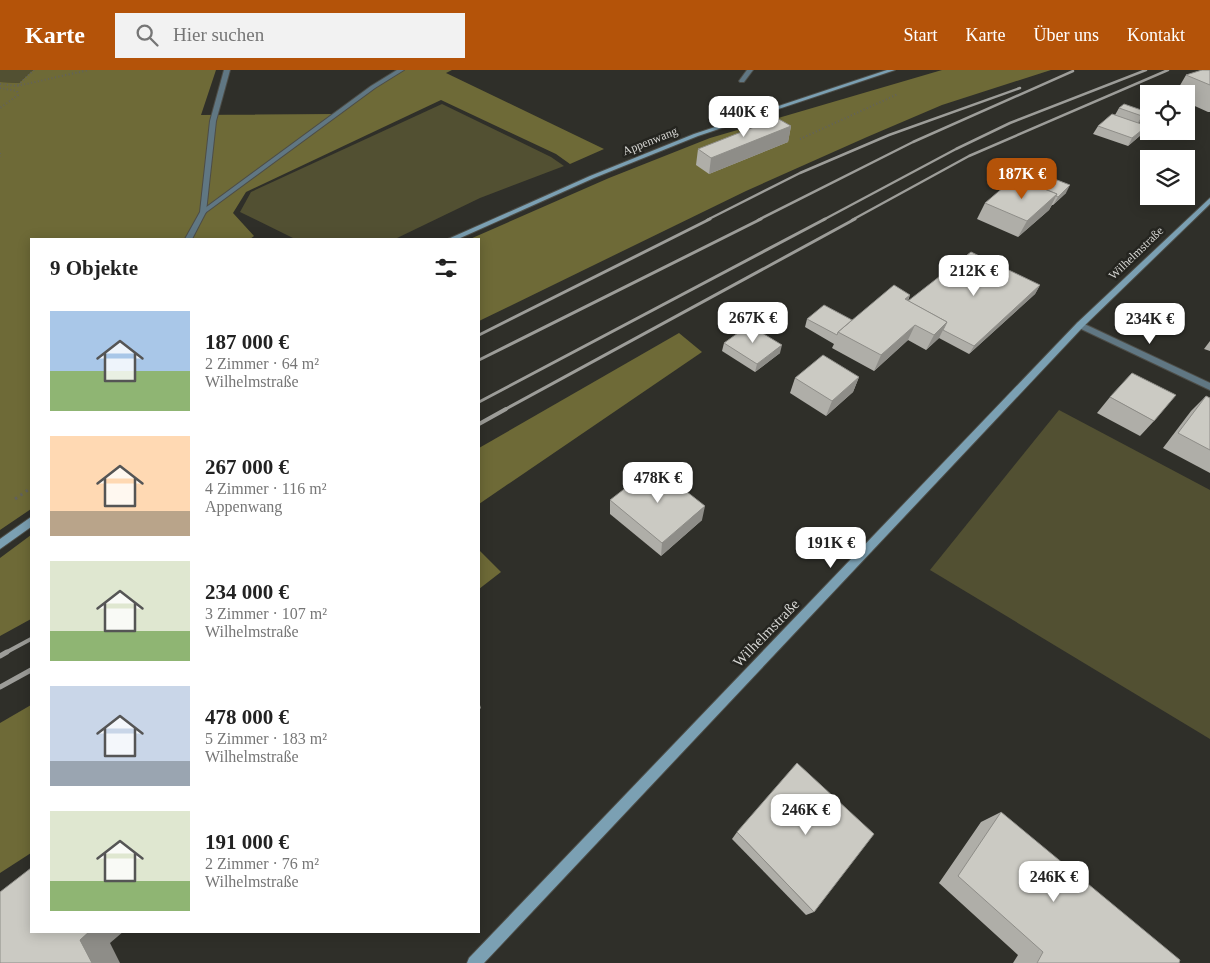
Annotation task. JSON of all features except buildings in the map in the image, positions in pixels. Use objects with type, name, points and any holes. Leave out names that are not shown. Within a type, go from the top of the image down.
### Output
[{"type":"main road","name":"Appenwang","points":[[453,238],[592,177],[696,135],[891,70]]},
{"type":"main road","name":"Wilhelmstraße","points":[[474,963],[1080,324],[1210,200]]},
{"type":"main road","points":[[0,545],[30,522]]},
{"type":"street","points":[[189,238],[203,212],[213,122],[227,70]]},
{"type":"street","points":[[203,212],[373,88],[401,70]]},
{"type":"street","points":[[742,81],[750,70]]},
{"type":"street","points":[[1080,324],[1210,387]]},
{"type":"path","points":[[17,86],[34,70]]},
{"type":"path","points":[[0,84],[17,86],[89,70]]},
{"type":"path","points":[[0,88],[17,91],[18,95],[0,108]]},
{"type":"path","points":[[800,139],[888,100],[903,90]]},
{"type":"shaded area","points":[[0,70],[33,70],[19,83],[0,82]]},
{"type":"shaded area","points":[[33,70],[216,70],[201,115],[337,114],[401,70],[452,70],[446,73],[604,149],[570,164],[556,154],[441,100],[246,192],[233,213],[254,236],[251,238],[30,238],[30,510],[0,530],[0,82],[19,83]]},
{"type":"shaded area","points":[[942,70],[1051,70],[942,105],[867,137],[746,191],[480,321],[480,238],[472,238],[609,178],[710,138]]},
{"type":"shaded area","points":[[442,104],[551,157],[564,166],[480,198],[397,238],[293,238],[240,212],[251,192]]},
{"type":"shaded area","points":[[679,333],[702,352],[480,503],[480,447]]},
{"type":"shaded area","points":[[1059,410],[1210,490],[1210,739],[930,570]]},
{"type":"shaded area","points":[[30,536],[30,620],[0,636],[0,558]]},
{"type":"shaded area","points":[[480,551],[501,572],[480,588]]},
{"type":"shaded area","points":[[30,706],[30,854],[0,873],[0,723]]},
{"type":"railway","points":[[823,220],[956,149],[1010,123],[1146,70]]},
{"type":"railway","points":[[852,220],[969,156],[1168,70]]},
{"type":"railway","points":[[758,220],[913,142],[1073,71]]},
{"type":"railway","points":[[707,220],[800,173],[889,135],[1020,88]]},
{"type":"railway","points":[[480,334],[710,219]]},
{"type":"railway","points":[[480,360],[761,219]]},
{"type":"railway","points":[[480,401],[825,219]]},
{"type":"railway","points":[[504,410],[855,219]]},
{"type":"railway","points":[[480,423],[506,409]]},
{"type":"railway","points":[[5,653],[30,640]]},
{"type":"railway","points":[[0,656],[7,652]]},
{"type":"railway","points":[[0,687],[30,671]]}]
